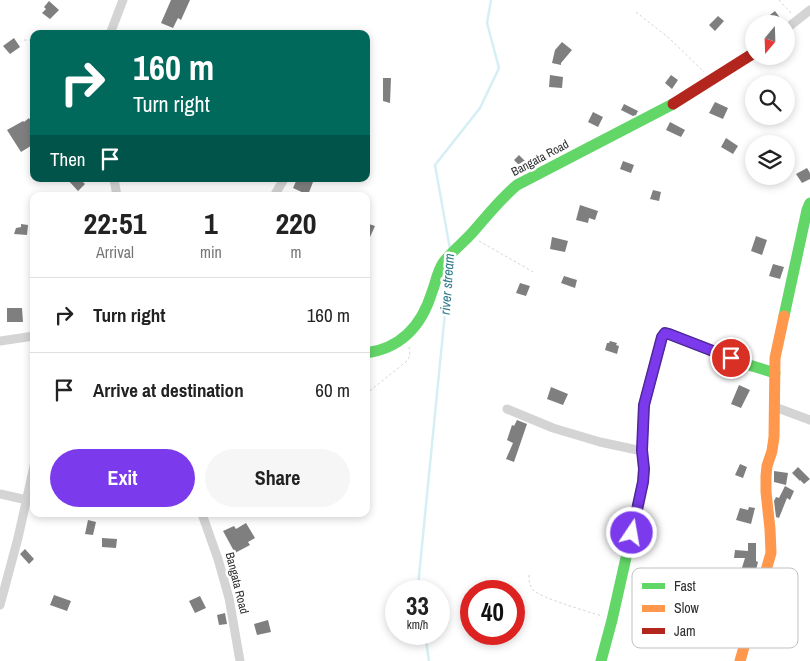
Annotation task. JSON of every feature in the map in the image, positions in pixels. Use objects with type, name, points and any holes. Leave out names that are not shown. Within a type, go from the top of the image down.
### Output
[{"type":"street","points":[[112,30],[123,0]]},
{"type":"street","points":[[795,22],[810,10]]},
{"type":"street","name":"Bangata Road","points":[[370,352],[396,344],[414,328],[430,299],[441,266],[496,205],[517,185],[655,114],[745,59]]},
{"type":"street","points":[[768,568],[771,553],[766,476],[774,437],[775,373],[778,342],[809,208]]},
{"type":"street","points":[[601,661],[643,482],[644,405],[662,337],[665,333],[669,334],[775,373]]},
{"type":"street","points":[[0,341],[30,337]]},
{"type":"street","points":[[775,407],[810,420]]},
{"type":"street","points":[[507,409],[552,428],[600,442],[642,450]]},
{"type":"street","points":[[0,605],[30,485]]},
{"type":"street","points":[[0,494],[27,500]]},
{"type":"street","name":"Bangata Road","points":[[203,517],[218,558],[229,598],[240,661]]},
{"type":"street","points":[[740,661],[744,648]]},
{"type":"path","points":[[779,0],[798,20]]},
{"type":"path","points":[[636,12],[670,39],[712,79]]},
{"type":"path","points":[[24,40],[30,40]]},
{"type":"path","points":[[469,236],[535,273]]},
{"type":"path","points":[[370,391],[407,361],[410,351],[406,337]]},
{"type":"path","points":[[529,575],[529,584],[536,592],[612,620]]},
{"type":"building","points":[[171,0],[190,0],[181,20],[178,18],[173,28],[161,23]]},
{"type":"building","points":[[49,1],[59,10],[50,19],[42,13]]},
{"type":"building","points":[[775,11],[778,15],[770,15]]},
{"type":"building","points":[[718,16],[724,21],[715,31],[709,25]]},
{"type":"building","points":[[14,38],[20,47],[10,54],[3,46]]},
{"type":"building","points":[[562,42],[572,50],[561,65],[552,63],[555,50]]},
{"type":"building","points":[[550,75],[563,77],[562,88],[549,87]]},
{"type":"building","points":[[671,75],[678,80],[672,89],[665,83]]},
{"type":"building","points":[[383,78],[391,78],[390,103],[383,101]]},
{"type":"building","points":[[715,102],[728,108],[723,119],[709,113]]},
{"type":"building","points":[[624,104],[638,111],[636,115],[633,116],[621,110]]},
{"type":"building","points":[[593,112],[603,117],[598,127],[588,122]]},
{"type":"building","points":[[29,118],[30,119],[30,146],[21,152],[7,130]]},
{"type":"building","points":[[670,122],[685,130],[681,137],[666,130]]},
{"type":"building","points":[[726,138],[738,146],[733,154],[721,147]]},
{"type":"building","points":[[519,155],[531,167],[526,172],[514,160]]},
{"type":"building","points":[[623,161],[634,165],[631,173],[620,169]]},
{"type":"building","points":[[807,168],[810,173],[810,179],[802,183],[796,174]]},
{"type":"building","points":[[70,182],[83,182],[85,184],[78,191]]},
{"type":"building","points":[[296,182],[313,182],[309,192],[302,192],[293,188]]},
{"type":"building","points":[[653,190],[661,192],[659,201],[650,199]]},
{"type":"building","points":[[580,205],[598,211],[595,220],[589,218],[588,223],[576,220]]},
{"type":"building","points":[[21,224],[28,225],[27,235],[14,234],[16,228],[21,227]]},
{"type":"building","points":[[370,224],[375,226],[370,237]]},
{"type":"building","points":[[756,236],[767,240],[762,255],[751,251]]},
{"type":"building","points":[[552,237],[568,241],[565,252],[550,249]]},
{"type":"building","points":[[773,264],[784,267],[780,279],[769,276]]},
{"type":"building","points":[[564,276],[577,280],[575,288],[561,283]]},
{"type":"building","points":[[520,283],[530,286],[526,296],[516,293]]},
{"type":"building","points":[[7,308],[22,308],[23,322],[7,322]]},
{"type":"building","points":[[610,341],[617,343],[616,345],[619,346],[617,354],[605,350],[607,343]]},
{"type":"building","points":[[739,385],[750,390],[741,408],[731,404]]},
{"type":"building","points":[[551,387],[568,394],[563,405],[547,399]]},
{"type":"building","points":[[517,420],[527,424],[514,462],[506,459],[513,443],[507,440],[512,425],[514,426]]},
{"type":"building","points":[[740,464],[747,467],[743,478],[735,475]]},
{"type":"building","points":[[798,467],[810,479],[804,484],[792,473]]},
{"type":"building","points":[[774,471],[788,473],[786,485],[774,482]]},
{"type":"building","points":[[785,486],[794,491],[790,500],[787,498],[779,518],[776,517],[774,501],[776,497],[779,498]]},
{"type":"building","points":[[749,507],[755,508],[751,524],[736,520],[740,508],[748,510]]},
{"type":"building","points":[[88,520],[96,522],[93,535],[85,534]]},
{"type":"building","points":[[246,523],[255,538],[248,542],[250,545],[235,553],[223,531],[234,526],[236,529]]},
{"type":"building","points":[[102,538],[117,539],[116,548],[102,547]]},
{"type":"building","points":[[748,543],[756,543],[756,561],[758,562],[756,568],[742,568],[745,558],[734,558],[735,550],[748,551]]},
{"type":"building","points":[[25,549],[34,559],[29,564],[20,554]]},
{"type":"building","points":[[54,595],[71,601],[67,611],[50,605]]},
{"type":"building","points":[[200,596],[206,608],[195,613],[189,601]]},
{"type":"building","points":[[225,613],[227,624],[219,625],[217,615]]},
{"type":"building","points":[[268,620],[271,632],[257,635],[254,624]]},
{"type":"waterway","name":"river stream","points":[[450,249],[435,165],[480,108],[499,68],[487,23],[491,0]]},
{"type":"waterway","name":"river stream","points":[[419,580],[450,262]]},
{"type":"waterway","name":"river stream","points":[[427,645],[429,661]]},
{"type":"traffic: fast","points":[[370,352],[390,346],[409,333],[423,315],[443,263],[517,185],[673,104]]},
{"type":"traffic: fast","points":[[784,316],[810,203]]},
{"type":"traffic: fast","points":[[601,661],[643,482],[644,405],[662,337],[665,333],[669,334],[775,373]]},
{"type":"traffic: slow","points":[[767,568],[771,553],[766,476],[774,437],[775,358],[784,316]]},
{"type":"traffic: slow","points":[[740,661],[744,648]]},
{"type":"traffic: jam","points":[[673,104],[745,59]]},
{"type":"route","points":[[632,533],[643,482],[644,405],[662,337],[665,333],[669,334],[731,358]]}]
